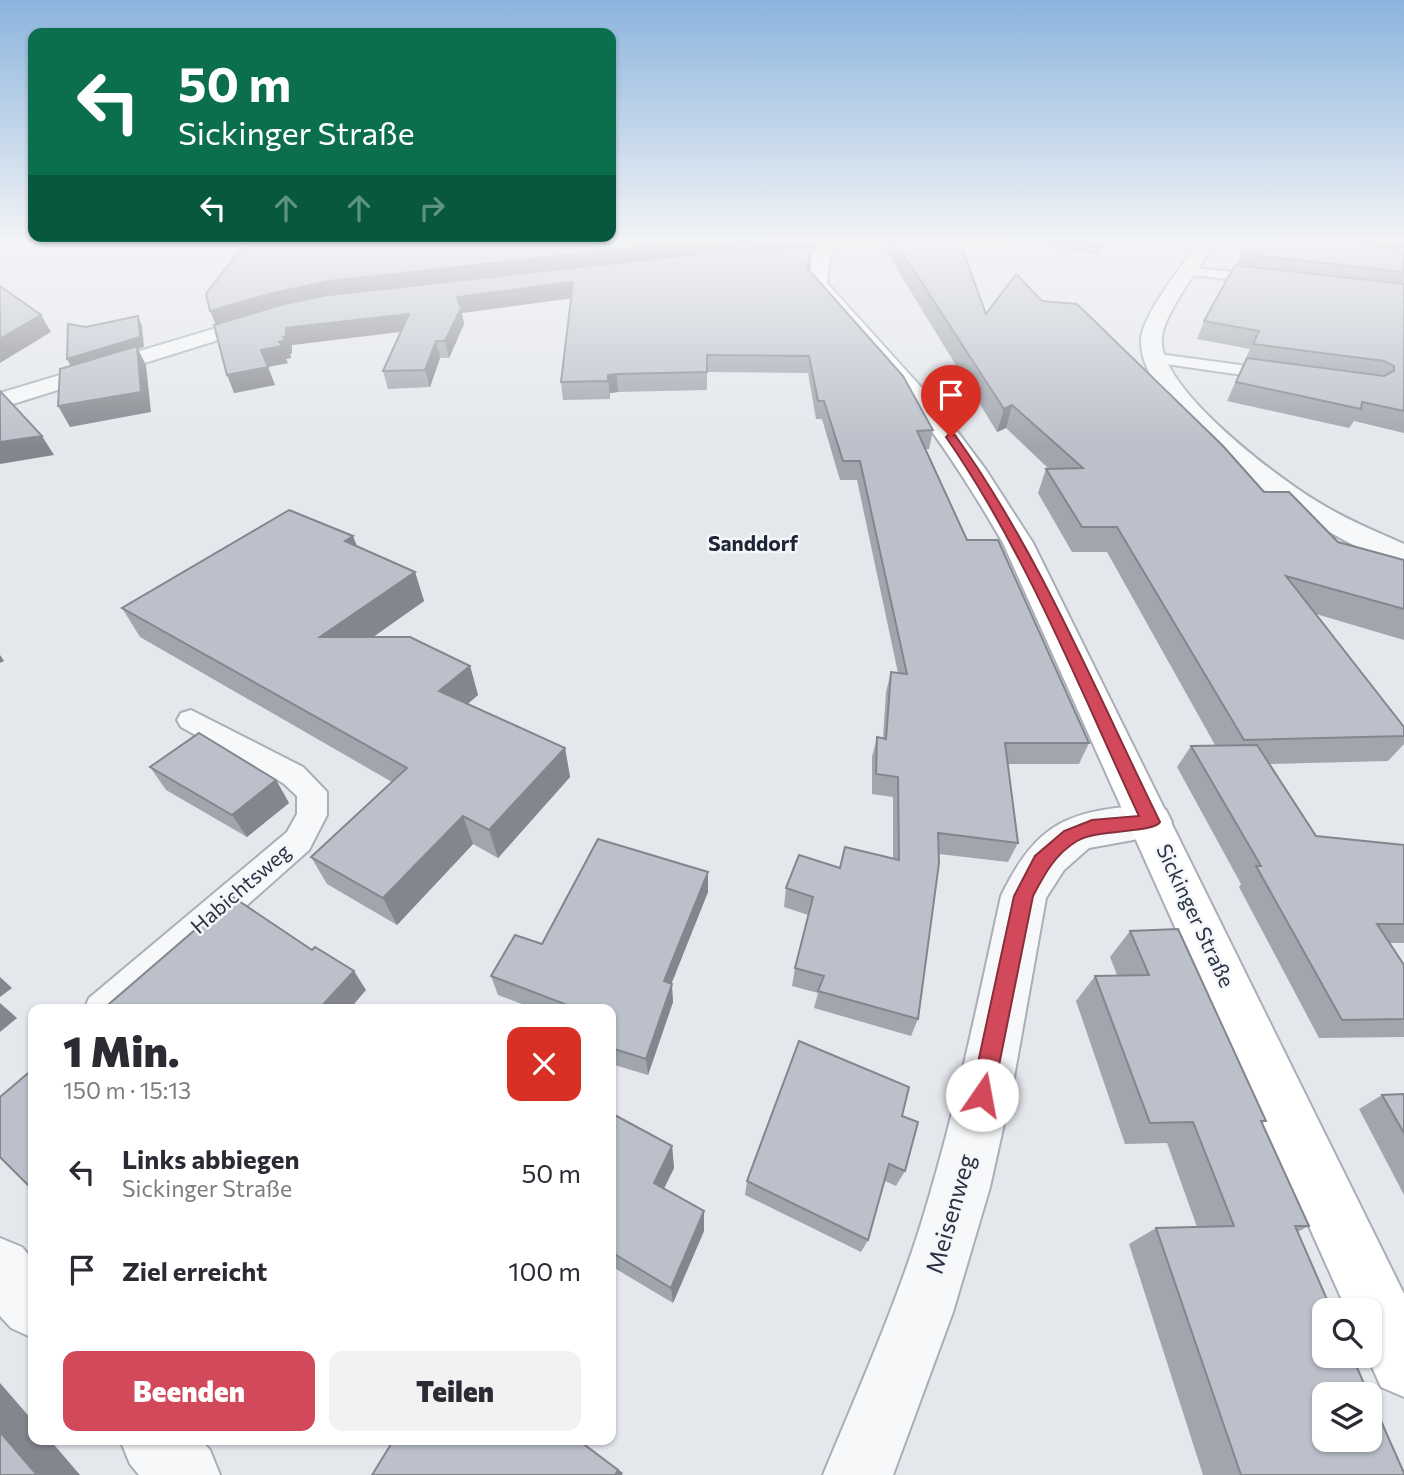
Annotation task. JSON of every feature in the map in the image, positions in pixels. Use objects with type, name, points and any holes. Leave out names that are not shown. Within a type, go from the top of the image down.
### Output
[{"type":"street","name":"Sickinger Straße","points":[[839,309],[922,400],[980,478],[1018,543],[1404,1364]]},
{"type":"street","points":[[1168,309],[1151,337],[1151,358],[1167,385],[1256,472],[1301,504],[1404,555]]},
{"type":"street","points":[[0,401],[285,313]]},
{"type":"street","name":"Meisenweg","points":[[858,1475],[884,1414],[937,1269],[972,1144],[1024,896],[1042,861],[1070,836],[1098,825],[1151,822]]},
{"type":"street","points":[[0,1269],[28,1300]]},
{"type":"street","points":[[159,1445],[186,1475]]},
{"type":"lane","points":[[1151,358],[1290,376]]},
{"type":"lane","name":"Habichtsweg","points":[[109,1004],[298,841],[312,815],[312,792],[292,775],[191,720]]},
{"type":"building","points":[[0,309],[32,309],[41,315],[0,339]]},
{"type":"building","points":[[268,309],[461,309],[445,341],[436,341],[425,370],[383,371],[409,314],[286,328],[286,336],[283,337],[285,341],[279,342],[282,346],[261,350],[268,367],[227,375],[214,325]]},
{"type":"building","points":[[570,309],[843,309],[903,376],[933,430],[917,431],[967,540],[998,540],[1089,743],[1005,743],[1018,843],[938,833],[939,863],[918,1019],[818,991],[824,976],[795,968],[813,897],[786,888],[799,855],[840,868],[845,847],[899,860],[898,777],[876,774],[877,737],[886,739],[891,672],[907,674],[860,461],[843,461],[824,401],[818,401],[809,356],[707,355],[707,372],[617,374],[608,375],[608,381],[561,382]]},
{"type":"building","points":[[939,309],[984,309],[986,314],[990,309],[1082,309],[1223,446],[1264,492],[1289,492],[1338,542],[1404,560],[1404,609],[1286,576],[1404,727],[1404,736],[1244,740],[1117,527],[1082,527],[1046,469],[1083,468],[1012,405],[1004,409]]},
{"type":"building","points":[[1211,309],[1404,309],[1404,411],[1362,402],[1361,409],[1236,382],[1247,358],[1384,376],[1394,371],[1394,366],[1384,361],[1253,344],[1259,331],[1204,321]]},
{"type":"building","points":[[138,316],[140,337],[67,359],[68,324],[86,327]]},
{"type":"building","points":[[137,346],[141,392],[58,406],[60,369]]},
{"type":"building","points":[[0,391],[42,436],[0,442]]},
{"type":"building","points":[[289,510],[353,536],[345,541],[415,572],[320,637],[410,637],[470,666],[439,691],[565,748],[489,830],[463,816],[383,898],[311,857],[407,768],[122,608]]},
{"type":"building","points":[[199,733],[276,780],[232,815],[150,767]]},
{"type":"building","points":[[1257,745],[1316,836],[1404,845],[1404,924],[1377,924],[1404,965],[1404,1019],[1342,1020],[1256,866],[1261,866],[1191,746]]},
{"type":"building","points":[[598,839],[708,872],[664,981],[672,984],[646,1059],[616,1050],[616,1004],[565,1004],[491,976],[515,935],[542,944]]},
{"type":"building","points":[[233,897],[312,950],[315,947],[354,971],[324,1004],[109,1004]]},
{"type":"building","points":[[1178,929],[1266,1121],[1261,1121],[1309,1226],[1295,1226],[1326,1298],[1312,1298],[1312,1368],[1357,1368],[1363,1382],[1312,1382],[1312,1452],[1382,1452],[1382,1423],[1404,1475],[1241,1475],[1156,1228],[1234,1226],[1193,1122],[1150,1123],[1095,976],[1149,975],[1130,931]]},
{"type":"building","points":[[799,1041],[909,1087],[902,1116],[918,1122],[905,1171],[889,1164],[868,1240],[747,1181]]},
{"type":"building","points":[[28,1073],[28,1185],[0,1157],[0,1097]]},
{"type":"building","points":[[1404,1094],[1404,1133],[1382,1095]]},
{"type":"building","points":[[616,1116],[672,1146],[654,1183],[704,1211],[671,1288],[616,1255]]},
{"type":"building","points":[[0,1432],[37,1475],[0,1475]]},
{"type":"building","points":[[391,1445],[585,1445],[618,1470],[615,1475],[372,1475]]},
{"type":"district","name":"Sanddorf","points":[[753,544]]},
{"type":"route","points":[[951,437],[980,478],[1018,543],[1151,822],[1098,825],[1070,836],[1042,861],[1024,896],[982,1095]]}]
